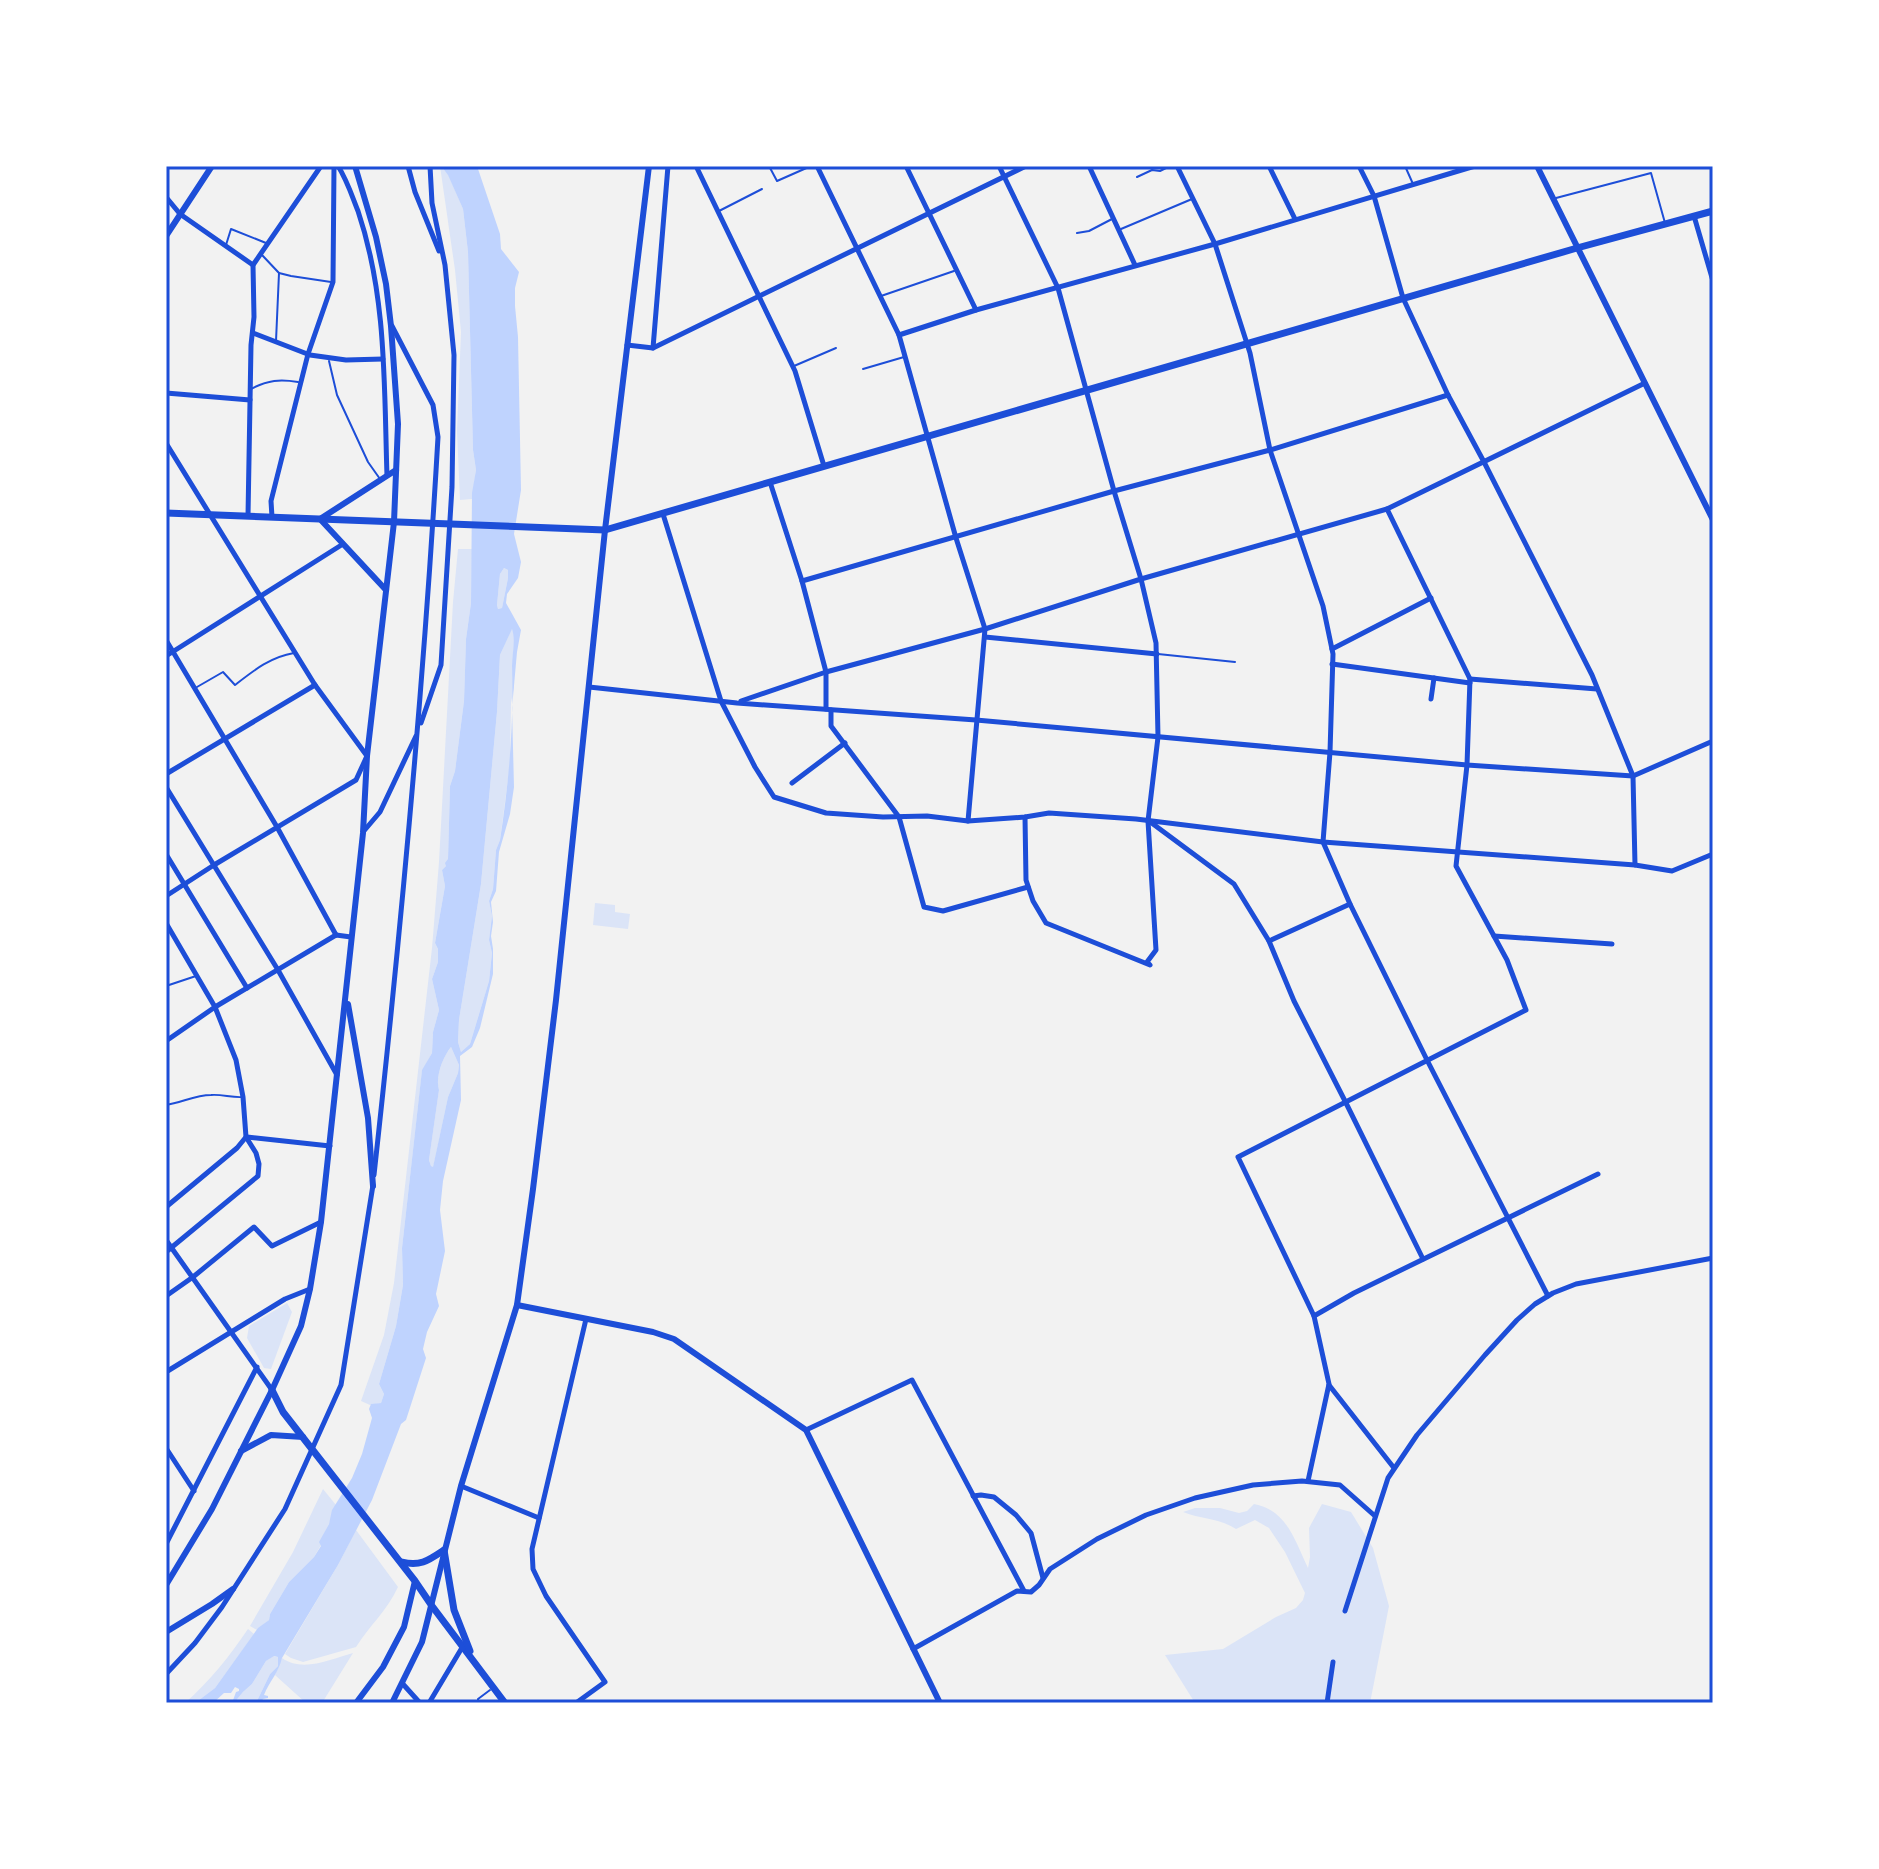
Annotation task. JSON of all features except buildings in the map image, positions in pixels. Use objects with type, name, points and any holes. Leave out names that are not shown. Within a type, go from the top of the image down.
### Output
[{"type":"main road","points":[[166,513],[605,530],[1713,211]]},
{"type":"main road","points":[[272,1390],[283,1412],[414,1579],[505,1703]]},
{"type":"main road","points":[[399,1561],[423,1563],[444,1550],[454,1610],[476,1664]]},
{"type":"street","points":[[166,236],[212,166]]},
{"type":"street","points":[[248,516],[253,265],[321,166]]},
{"type":"street","points":[[272,517],[271,501],[308,354],[333,282],[336,166]]},
{"type":"street","points":[[336,166],[352,193],[367,237],[379,299],[383,359],[383,478]]},
{"type":"street","points":[[166,1585],[212,1509],[301,1326],[321,1222],[363,833],[367,756],[394,522],[398,424],[386,284],[355,166]]},
{"type":"street","points":[[408,166],[415,192],[445,265]]},
{"type":"street","points":[[363,833],[380,812],[419,730],[441,665],[452,487],[454,355],[445,265],[432,203],[430,166]]},
{"type":"street","points":[[392,1703],[422,1642],[461,1486],[517,1305],[556,1000],[605,530],[649,166]]},
{"type":"street","points":[[653,348],[668,166]]},
{"type":"street","points":[[707,166],[697,168],[793,367],[825,467]]},
{"type":"street","points":[[814,166],[899,335],[985,633],[968,821]]},
{"type":"street","points":[[906,166],[976,310]]},
{"type":"street","points":[[999,166],[1058,288],[1141,579],[1156,643],[1158,737],[1148,821],[1156,950],[1147,962],[1150,965],[1046,923],[1033,901],[1026,880],[1025,817]]},
{"type":"street","points":[[627,345],[653,348],[1026,166]]},
{"type":"street","points":[[1089,166],[1135,265]]},
{"type":"street","points":[[1177,166],[1215,244],[1250,353],[1270,450],[1323,606],[1332,650],[1330,752],[1323,842],[1427,1060],[1548,1296]]},
{"type":"street","points":[[1269,166],[1295,219]]},
{"type":"street","points":[[1359,166],[1374,196],[1403,298],[1448,395],[1598,689],[1633,776],[1635,865]]},
{"type":"street","points":[[899,335],[976,310],[1413,185],[1452,169],[1475,166]]},
{"type":"street","points":[[1537,166],[1713,520]]},
{"type":"street","points":[[166,197],[180,214],[253,265]]},
{"type":"street","points":[[1694,216],[1713,281]]},
{"type":"street","points":[[166,1674],[195,1643],[285,1509],[341,1385],[373,1186],[397,965],[419,730],[438,437],[433,405],[391,326]]},
{"type":"street","points":[[252,333],[308,354],[328,358],[383,359]]},
{"type":"street","points":[[737,703],[826,672],[985,633],[1141,579],[1387,509],[1645,383]]},
{"type":"street","points":[[166,393],[250,400]]},
{"type":"street","points":[[802,581],[1114,491],[1270,450],[1448,395]]},
{"type":"street","points":[[166,443],[315,685],[367,756]]},
{"type":"street","points":[[386,590],[320,519],[396,469]]},
{"type":"street","points":[[770,482],[802,581],[826,672],[831,726],[899,817],[924,907],[943,911],[1028,887]]},
{"type":"street","points":[[1308,1481],[1329,1384],[1314,1316],[1238,1157],[1526,1010],[1507,960],[1456,866],[1467,765],[1470,681],[1387,509]]},
{"type":"street","points":[[663,514],[721,701],[774,797],[826,813],[927,816],[968,821],[1049,813],[1148,821],[1323,842],[1635,865],[1672,871],[1713,854]]},
{"type":"street","points":[[166,656],[343,544]]},
{"type":"street","points":[[1332,650],[1431,598]]},
{"type":"street","points":[[985,633],[1157,654]]},
{"type":"street","points":[[166,640],[277,827],[336,935]]},
{"type":"street","points":[[1332,664],[1434,678],[1598,689]]},
{"type":"street","points":[[1431,699],[1434,678]]},
{"type":"street","points":[[166,774],[315,685]]},
{"type":"street","points":[[589,687],[737,703],[976,720],[1467,765],[1633,776],[1713,741]]},
{"type":"street","points":[[792,783],[845,743]]},
{"type":"street","points":[[166,896],[356,780],[367,756]]},
{"type":"street","points":[[166,787],[338,1075]]},
{"type":"street","points":[[1148,821],[1234,884],[1269,941],[1294,1001],[1423,1259]]},
{"type":"street","points":[[166,854],[247,988]]},
{"type":"street","points":[[1269,941],[1350,904]]},
{"type":"street","points":[[166,923],[215,1007],[236,1060],[246,1137],[259,1164],[258,1176],[169,1250]]},
{"type":"street","points":[[166,1041],[215,1007],[336,935],[351,937]]},
{"type":"street","points":[[1494,936],[1612,944]]},
{"type":"street","points":[[346,992],[367,1107],[373,1186]]},
{"type":"street","points":[[246,1137],[330,1146]]},
{"type":"street","points":[[166,1207],[246,1137]]},
{"type":"street","points":[[1314,1316],[1354,1293],[1598,1174]]},
{"type":"street","points":[[166,1296],[254,1227],[272,1246],[321,1222]]},
{"type":"street","points":[[166,1240],[169,1250],[193,1277],[272,1390]]},
{"type":"street","points":[[1345,1611],[1388,1478],[1417,1435],[1517,1320],[1548,1296],[1576,1284],[1713,1258]]},
{"type":"street","points":[[166,1372],[285,1299],[310,1289]]},
{"type":"street","points":[[517,1305],[674,1339],[806,1430],[940,1703]]},
{"type":"street","points":[[576,1703],[605,1682],[546,1596],[533,1569],[532,1549],[587,1318]]},
{"type":"street","points":[[166,1544],[257,1367]]},
{"type":"street","points":[[806,1430],[912,1380],[1025,1592]]},
{"type":"street","points":[[1329,1384],[1394,1468]]},
{"type":"street","points":[[241,1451],[271,1435],[303,1437]]},
{"type":"street","points":[[166,1448],[194,1491]]},
{"type":"street","points":[[913,1649],[1017,1591],[1031,1592],[1050,1569],[1097,1539],[1146,1515],[1195,1498],[1253,1485],[1308,1481],[1340,1485],[1375,1516]]},
{"type":"street","points":[[461,1486],[539,1518]]},
{"type":"street","points":[[973,1496],[994,1497],[1016,1515],[1031,1533],[1043,1579]]},
{"type":"street","points":[[356,1703],[383,1667],[404,1627],[414,1579]]},
{"type":"street","points":[[166,1632],[233,1589]]},
{"type":"street","points":[[429,1703],[463,1646]]},
{"type":"street","points":[[1327,1703],[1333,1662]]},
{"type":"street","points":[[402,1683],[420,1703]]},
{"type":"lane","points":[[769,166],[777,181],[814,166]]},
{"type":"lane","points":[[1137,177],[1170,166]]},
{"type":"lane","points":[[1405,166],[1413,185]]},
{"type":"lane","points":[[1553,199],[1651,173],[1665,224]]},
{"type":"lane","points":[[718,211],[762,189]]},
{"type":"lane","points":[[1119,230],[1193,199]]},
{"type":"lane","points":[[1077,233],[1089,231],[1113,218]]},
{"type":"lane","points":[[226,246],[231,229],[268,243]]},
{"type":"lane","points":[[261,254],[279,273],[333,282]]},
{"type":"lane","points":[[880,297],[956,270]]},
{"type":"lane","points":[[276,342],[279,273]]},
{"type":"lane","points":[[793,367],[836,348]]},
{"type":"lane","points":[[863,369],[905,357]]},
{"type":"lane","points":[[328,358],[337,395],[368,462],[383,478]]},
{"type":"lane","points":[[250,390],[264,382],[280,379],[301,383]]},
{"type":"lane","points":[[195,687],[223,672],[235,685],[262,664],[296,653]]},
{"type":"lane","points":[[1157,654],[1235,662]]},
{"type":"lane","points":[[166,986],[197,976]]},
{"type":"lane","points":[[166,1105],[215,1094],[243,1097]]},
{"type":"lane","points":[[478,1703],[478,1699],[493,1688]]},
{"type":"shaded area","points":[[440,166],[448,174],[463,209],[468,252],[476,470],[472,499],[460,500],[457,431],[461,332]]},
{"type":"shaded area","points":[[458,549],[472,549],[471,603],[466,639],[464,701],[455,771],[450,786],[448,859],[442,870],[445,886],[435,943],[438,962],[432,979],[439,1010],[432,1053],[422,1071],[402,1248],[403,1285],[396,1326],[379,1384],[384,1394],[381,1403],[370,1405],[361,1401],[384,1335],[394,1283],[432,948]]},
{"type":"shaded area","points":[[504,568],[508,570],[508,578],[502,608],[498,609],[500,574]]},
{"type":"shaded area","points":[[512,628],[515,639],[510,764],[489,901],[492,953],[489,981],[470,1044],[461,1052],[459,1020],[481,884],[500,655]]},
{"type":"shaded area","points":[[595,903],[615,905],[615,912],[630,914],[628,929],[593,925]]},
{"type":"shaded area","points":[[451,1047],[459,1065],[458,1073],[448,1097],[433,1168],[429,1160],[439,1073]]},
{"type":"shaded area","points":[[287,1303],[292,1312],[271,1369],[264,1368],[247,1338],[249,1326]]},
{"type":"shaded area","points":[[323,1489],[336,1505],[321,1545],[314,1557],[289,1582],[269,1620],[257,1630],[250,1626],[293,1552]]},
{"type":"shaded area","points":[[1254,1504],[1265,1507],[1282,1520],[1294,1537],[1308,1568],[1309,1528],[1322,1504],[1351,1512],[1373,1548],[1389,1606],[1370,1703],[1195,1703],[1165,1655],[1223,1649],[1296,1608],[1303,1600],[1305,1593],[1269,1528],[1255,1520],[1236,1529],[1183,1512],[1195,1508],[1220,1508],[1239,1513],[1247,1511]]},
{"type":"shaded area","points":[[356,1530],[398,1587],[356,1647],[303,1662],[291,1658],[285,1654]]},
{"type":"shaded area","points":[[248,1629],[254,1634],[215,1688],[195,1703],[185,1703],[219,1668]]},
{"type":"shaded area","points":[[353,1653],[322,1703],[306,1703],[275,1675],[282,1658],[308,1665]]},
{"type":"shaded area","points":[[273,1656],[278,1657],[278,1666],[270,1674],[256,1703],[234,1703],[252,1684],[266,1661]]},
{"type":"water","points":[[441,166],[477,166],[500,234],[501,249],[519,272],[515,306],[521,490],[514,534],[521,562],[518,578],[507,594],[506,603],[521,630],[512,705],[512,629],[500,655],[481,884],[459,1020],[461,1052],[470,1044],[489,981],[492,916],[489,901],[506,796],[512,713],[514,787],[499,852],[496,891],[491,902],[493,922],[493,974],[480,1028],[472,1047],[460,1056],[461,1100],[443,1181],[440,1210],[445,1251],[436,1294],[439,1306],[427,1332],[423,1349],[426,1358],[406,1420],[401,1424],[372,1500],[338,1565],[282,1658],[264,1695],[268,1698],[256,1703],[270,1674],[278,1666],[278,1657],[274,1656],[266,1661],[252,1684],[234,1703],[239,1691],[235,1687],[231,1693],[224,1693],[213,1703],[195,1703],[215,1688],[258,1628],[269,1620],[289,1582],[321,1546],[319,1542],[329,1524],[332,1510],[352,1478],[362,1454],[372,1418],[371,1404],[381,1403],[384,1394],[379,1384],[396,1326],[403,1285],[402,1248],[422,1070],[432,1053],[439,1010],[432,979],[438,962],[435,943],[445,886],[442,870],[448,859],[450,786],[455,771],[464,701],[466,639],[471,603],[472,493],[476,470],[468,252],[463,209]],"holes":[[[504,568],[508,570],[508,578],[502,608],[498,609],[500,574]],[[451,1047],[459,1065],[458,1073],[448,1097],[433,1167],[429,1160],[438,1079]]]}]
